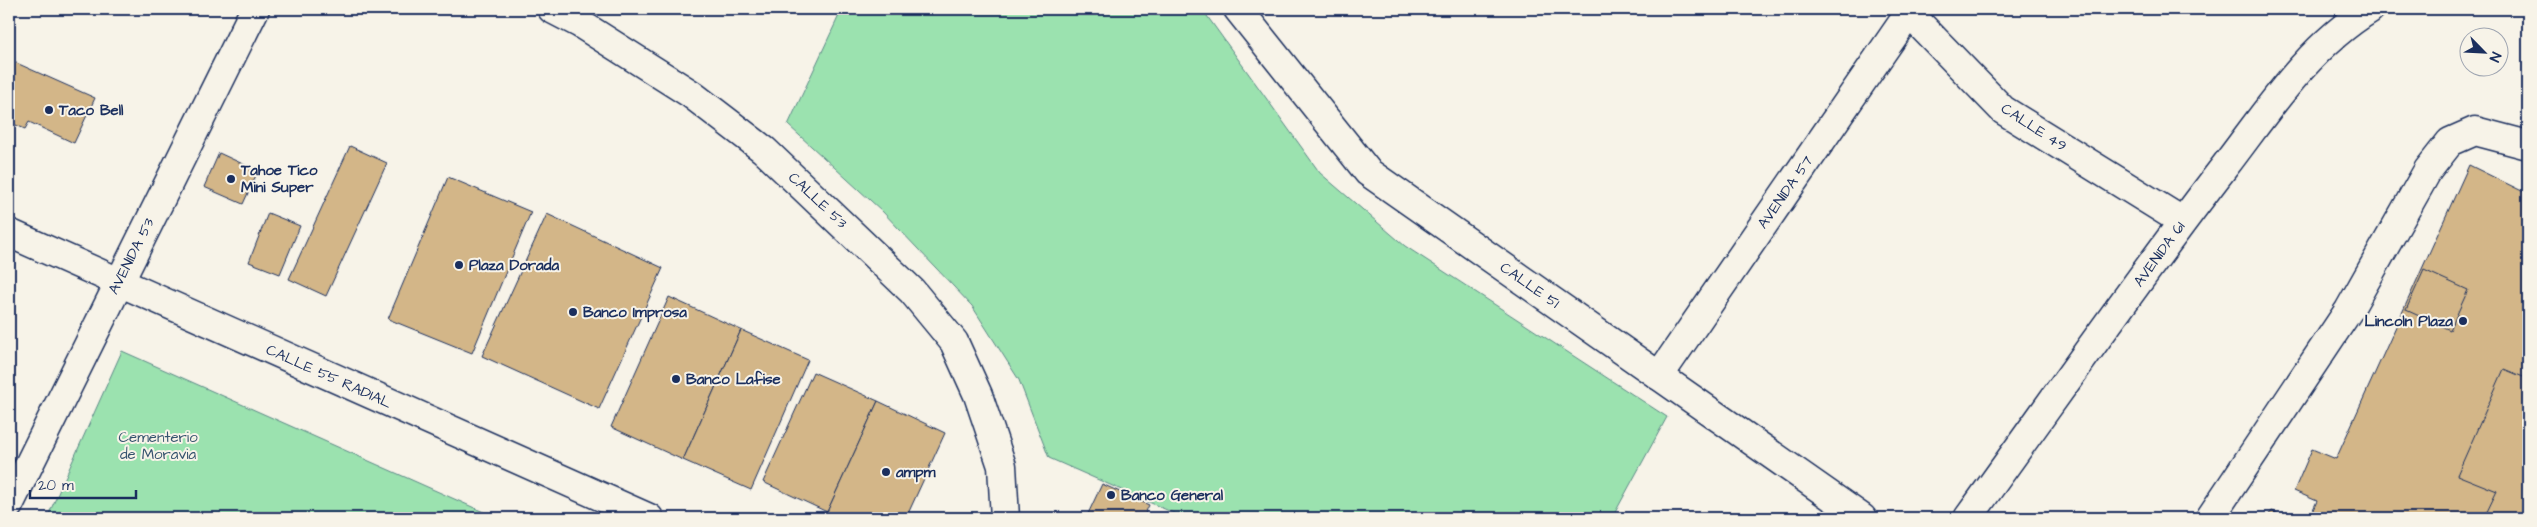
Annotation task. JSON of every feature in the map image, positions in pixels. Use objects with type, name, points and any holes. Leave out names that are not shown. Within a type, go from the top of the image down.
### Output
[{"type":"street","name":"AVENIDA 53","points":[[9,505],[255,9]]},
{"type":"street","name":"CALLE 53","points":[[552,9],[578,23],[691,94],[764,150],[912,291],[954,342],[978,395],[1002,466],[1005,518]]},
{"type":"street","name":"CALLE 51","points":[[1238,9],[1368,172],[1862,518]]},
{"type":"street","name":"AVENIDA 61","points":[[1968,518],[2182,221],[2302,66],[2348,22],[2370,9]]},
{"type":"street","name":"AVENIDA 57","points":[[1659,376],[1909,11]]},
{"type":"street","name":"CALLE 49","points":[[1909,11],[2003,110],[2182,221]]},
{"type":"street","points":[[2210,518],[2349,310],[2428,170],[2450,142],[2475,131],[2528,145]]},
{"type":"street","name":"CALLE 55 RADIAL","points":[[9,233],[648,518]]},
{"type":"green space","points":[[842,9],[1202,9],[1320,173],[1405,246],[1667,417],[1612,518],[1185,518],[1049,458],[1019,380],[972,306],[882,211],[788,125]]},
{"type":"green space","name":"Cementerio de Moravia","points":[[122,351],[497,518],[47,518]]},
{"type":"building","name":"Taco Bell","points":[[12,61],[95,98],[74,143],[29,122],[25,129],[9,122],[9,68]]},
{"type":"building","points":[[350,146],[387,163],[326,296],[289,279]]},
{"type":"building","name":"Tahoe Tico Mini Super","points":[[219,153],[258,171],[243,204],[204,187]]},
{"type":"building","name":"Lincoln Plaza","points":[[2469,165],[2528,194],[2528,518],[2309,518],[2317,501],[2294,491],[2312,449],[2336,459]]},
{"type":"building","name":"Plaza Dorada","points":[[448,177],[531,212],[472,353],[388,319]]},
{"type":"building","points":[[268,213],[300,226],[280,274],[249,262]]},
{"type":"building","name":"Banco Improsa","points":[[547,214],[663,268],[599,409],[482,356]]},
{"type":"building","points":[[2424,270],[2468,290],[2450,330],[2406,310]]},
{"type":"building","name":"Banco Lafise","points":[[669,297],[741,330],[683,460],[611,427]]},
{"type":"building","points":[[741,330],[808,360],[751,490],[683,460]]},
{"type":"building","points":[[2504,369],[2528,379],[2528,518],[2484,518],[2497,491],[2457,475]]},
{"type":"building","points":[[813,372],[878,401],[827,512],[763,482]]},
{"type":"building","name":"ampm","points":[[878,401],[945,433],[906,518],[840,518],[827,512]]},
{"type":"building","name":"Banco General","points":[[1102,484],[1149,505],[1143,518],[1086,518]]},
{"type":"building","points":[[2272,511],[2289,518],[2266,518]]},
{"type":"place","name":"Taco Bell","points":[[49,110]]},
{"type":"place","name":"Tahoe Tico Mini Super","points":[[231,179]]},
{"type":"place","name":"Plaza Dorada","points":[[459,265]]},
{"type":"place","name":"Banco Improsa","points":[[573,312]]},
{"type":"place","name":"Lincoln Plaza","points":[[2463,321]]},
{"type":"place","name":"Banco Lafise","points":[[676,379]]},
{"type":"place","name":"ampm","points":[[886,472]]},
{"type":"place","name":"Banco General","points":[[1111,495]]}]
